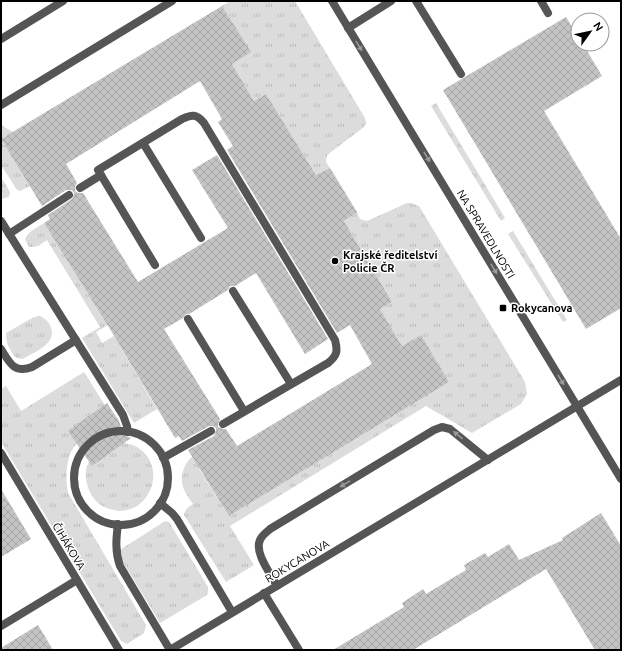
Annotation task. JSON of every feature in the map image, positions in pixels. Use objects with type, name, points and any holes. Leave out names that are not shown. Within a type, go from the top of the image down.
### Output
[{"type":"street","points":[[1,39],[63,1]]},
{"type":"street","points":[[1,105],[172,1]]},
{"type":"street","name":"NA SPRAVEDLNOSTI","points":[[332,1],[621,479]]},
{"type":"street","points":[[348,28],[391,1]]},
{"type":"street","points":[[416,1],[462,74]]},
{"type":"street","points":[[541,1],[548,13]]},
{"type":"street","points":[[155,265],[98,170],[189,116],[195,115],[204,123],[335,340],[337,348],[337,354],[334,359],[223,424]]},
{"type":"street","points":[[143,143],[201,238]]},
{"type":"street","points":[[80,188],[101,175]]},
{"type":"street","points":[[9,234],[69,195]]},
{"type":"street","points":[[1,221],[123,415],[128,432]]},
{"type":"street","points":[[233,291],[291,384]]},
{"type":"street","points":[[188,319],[244,411]]},
{"type":"street","points":[[1,349],[12,366],[24,370],[32,367],[76,340]]},
{"type":"street","name":"ROKYCANOVA","points":[[170,650],[621,380]]},
{"type":"street","points":[[278,586],[261,558],[258,550],[260,540],[263,535],[277,524],[439,428],[446,427],[454,431],[488,460]]},
{"type":"street","points":[[163,458],[211,431]]},
{"type":"street","points":[[112,432],[136,433],[149,440],[163,458],[168,481],[164,496],[156,508],[145,518],[132,523],[118,524],[102,520],[95,517],[84,506],[76,492],[74,484],[75,468],[85,447],[97,437],[112,432]]},
{"type":"street","name":"ČIHÁKOVA","points":[[1,453],[118,650]]},
{"type":"street","points":[[160,502],[177,518],[232,612]]},
{"type":"street","points":[[118,524],[116,556],[120,566],[170,650]]},
{"type":"street","points":[[1,626],[77,580]]},
{"type":"street","points":[[264,593],[299,650]]},
{"type":"green space","points":[[230,1],[295,1],[365,118],[366,123],[364,127],[327,155],[326,162],[330,168],[316,175],[266,94],[254,101],[232,64],[250,52],[222,6]]},
{"type":"green space","points":[[436,103],[505,218],[501,221],[431,106]]},
{"type":"green space","points":[[1,125],[13,132],[1,139]]},
{"type":"green space","points":[[1,139],[30,186],[20,191],[17,190],[1,165]]},
{"type":"green space","points":[[1,177],[10,192],[9,197],[1,199]]},
{"type":"green space","points":[[407,203],[419,206],[525,382],[527,394],[521,404],[472,433],[426,406],[230,526],[254,565],[226,582],[184,515],[187,508],[193,504],[184,490],[182,481],[185,466],[191,458],[202,454],[224,453],[199,469],[229,516],[449,382],[421,335],[402,346],[380,309],[392,302],[344,221],[357,212],[360,219],[367,221]]},
{"type":"green space","points":[[44,223],[108,325],[96,332],[102,343],[114,336],[157,409],[134,423],[82,338],[100,327],[47,240],[38,246],[29,247],[25,239],[30,232]]},
{"type":"green space","points":[[513,231],[567,320],[563,322],[508,234]]},
{"type":"green space","points":[[40,316],[47,321],[51,328],[51,339],[43,347],[23,359],[16,358],[9,347],[6,333],[34,317]]},
{"type":"green space","points":[[84,372],[116,423],[88,436],[75,445],[71,451],[67,465],[66,480],[68,493],[146,625],[144,633],[127,644],[121,641],[1,442],[1,389],[6,386],[21,411]]},
{"type":"green space","points":[[123,443],[135,446],[145,453],[151,463],[153,474],[152,484],[148,495],[141,503],[131,509],[119,511],[104,507],[95,500],[86,482],[86,469],[88,463],[94,455]]},
{"type":"green space","points":[[165,521],[169,522],[208,587],[208,592],[207,595],[160,623],[120,557],[120,550]]},
{"type":"building","name":"Krajské ředitelství Policie ČR","points":[[222,6],[251,52],[232,64],[254,101],[266,94],[316,175],[330,168],[357,212],[344,221],[392,302],[380,309],[402,346],[421,335],[449,382],[229,516],[188,450],[214,436],[216,428],[209,426],[182,441],[179,436],[175,438],[110,329],[44,223],[50,219],[48,215],[72,199],[74,192],[71,190],[66,190],[42,206],[1,139]],"holes":[[[200,81],[222,119],[218,122],[233,146],[227,150],[337,333],[350,325],[372,364],[237,446],[226,429],[218,427],[220,419],[164,329],[183,318],[186,314],[189,314],[228,290],[230,286],[235,286],[256,273],[305,354],[328,339],[217,155],[192,170],[228,228],[138,282],[83,193],[78,193],[75,191],[75,186],[77,183],[66,164]]]},
{"type":"building","points":[[566,17],[570,23],[570,52],[588,52],[602,76],[544,111],[621,239],[621,308],[586,329],[443,90]]},
{"type":"building","points":[[107,403],[119,421],[124,435],[131,438],[92,466],[68,431]]},
{"type":"building","points":[[1,489],[31,539],[1,557]]},
{"type":"building","points":[[601,513],[621,546],[621,650],[595,650],[546,569],[413,650],[333,650],[404,607],[402,603],[423,589],[426,594],[466,570],[464,565],[485,553],[488,557],[509,544],[519,560],[563,540],[562,538]]},
{"type":"building","points":[[38,625],[53,650],[1,650],[1,648]]},
{"type":"place","name":"Krajské ředitelství Policie ČR","points":[[335,261]]},
{"type":"place","name":"Rokycanova","points":[[503,308]]}]
